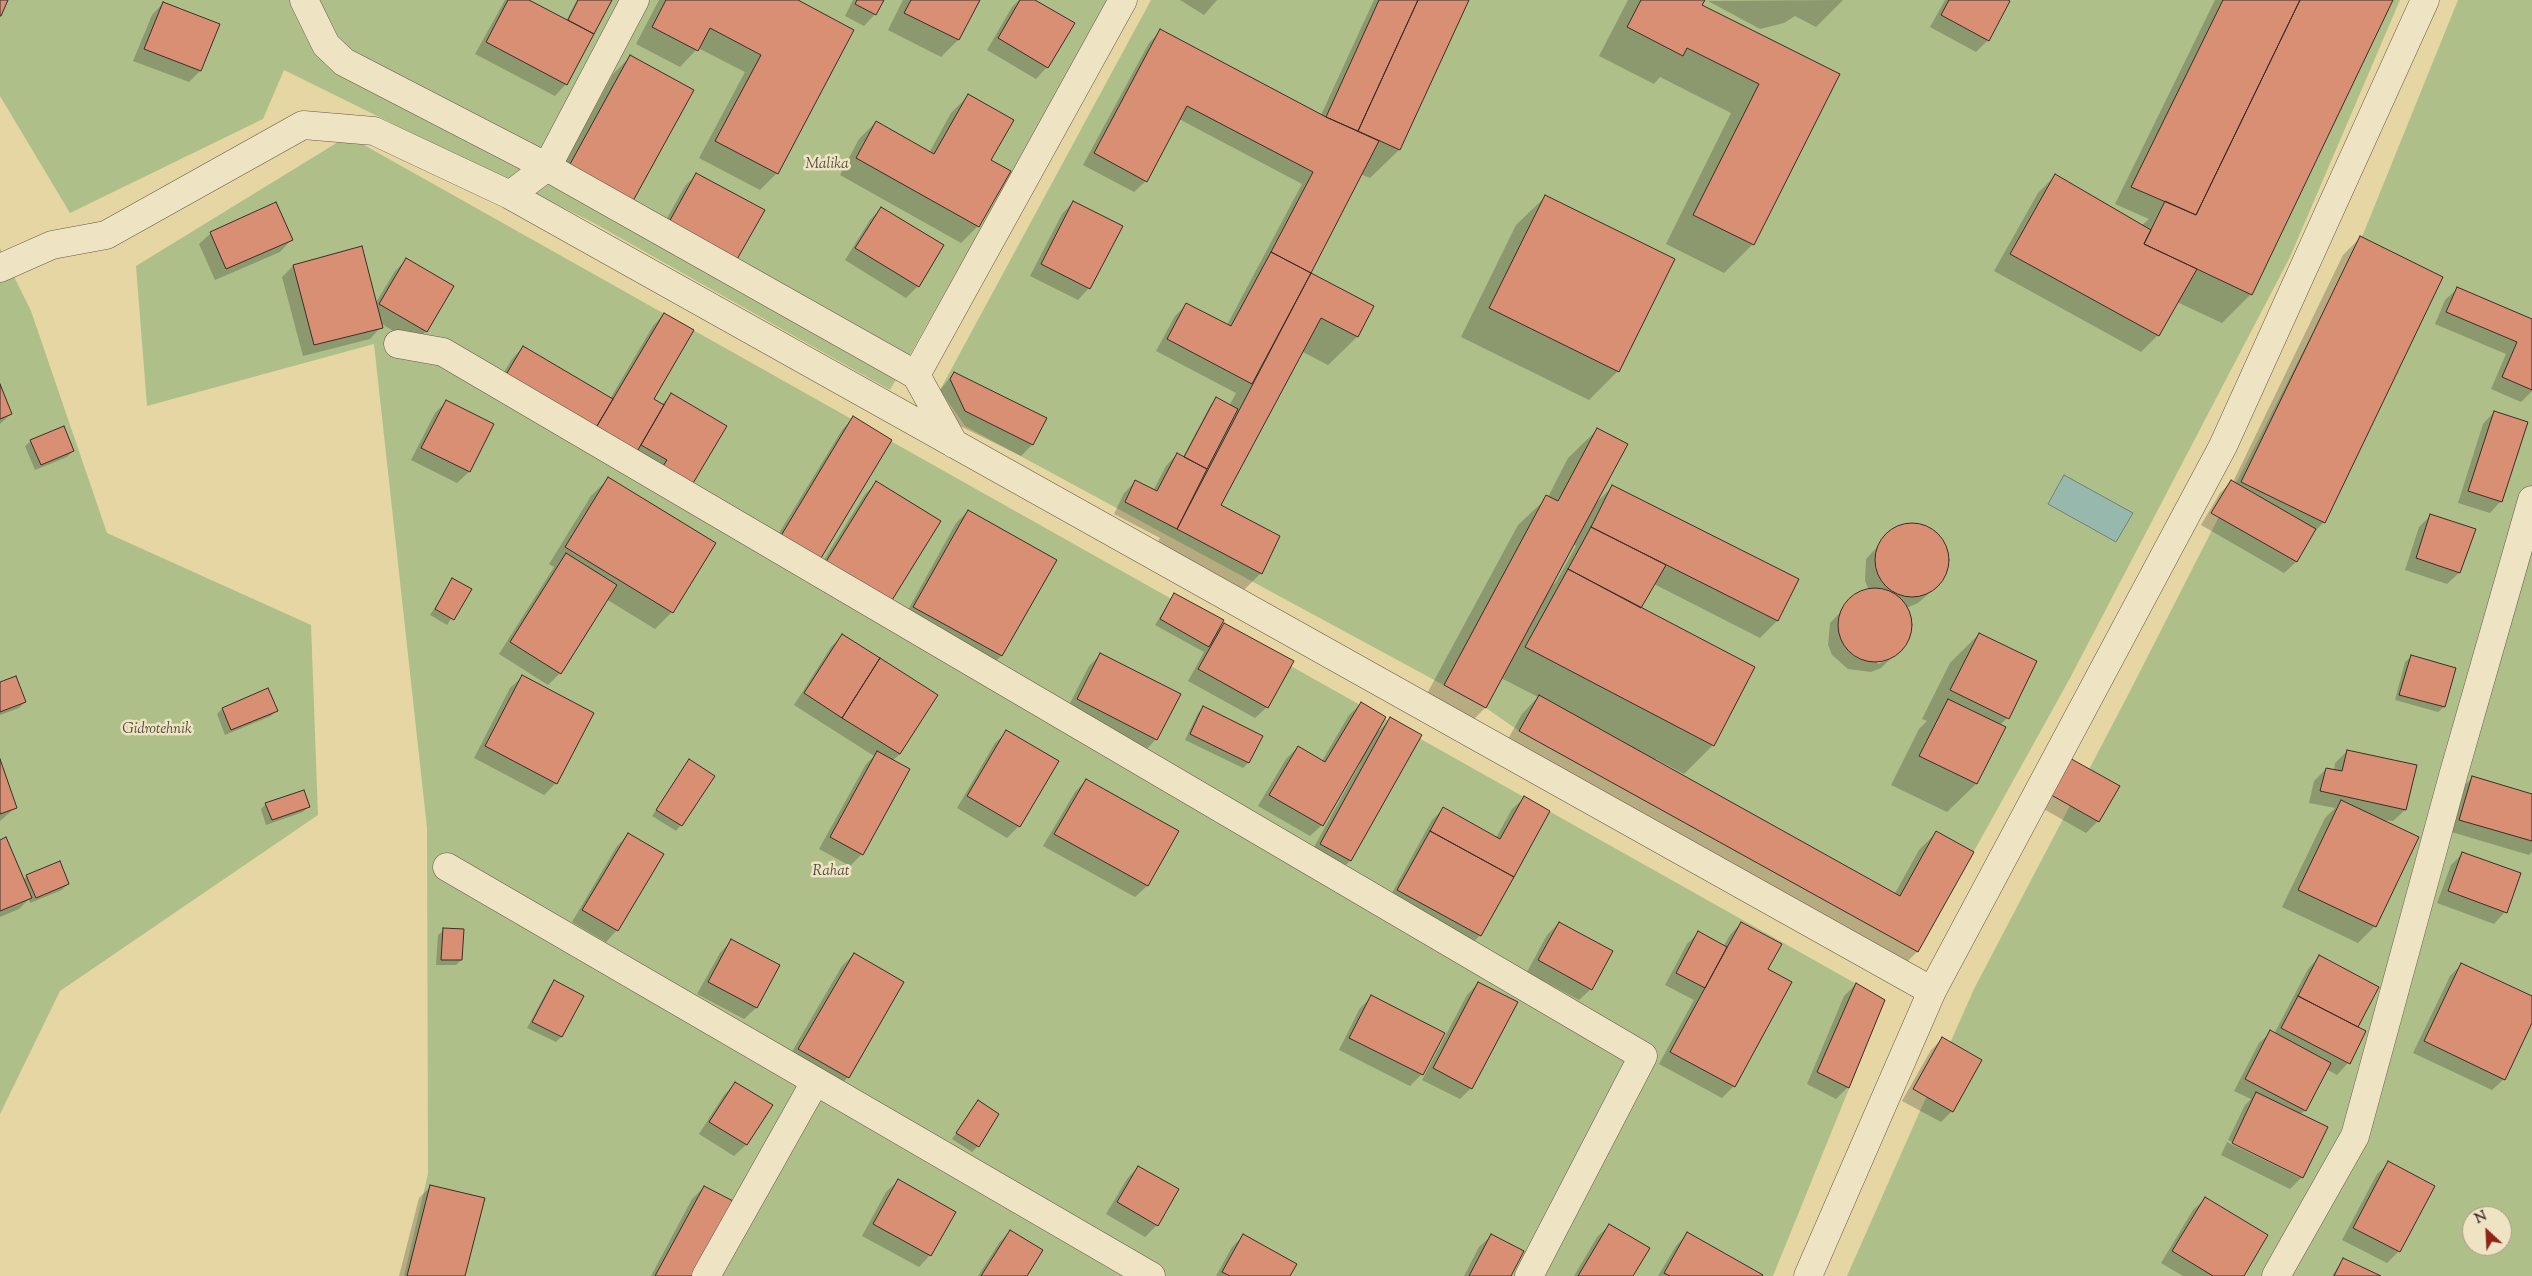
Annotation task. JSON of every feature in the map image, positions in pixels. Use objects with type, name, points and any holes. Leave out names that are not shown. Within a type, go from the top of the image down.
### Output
[{"type":"street","points":[[304,0],[326,45],[344,62],[547,167],[916,375],[954,444]]},
{"type":"street","points":[[510,196],[547,167],[635,0]]},
{"type":"street","points":[[916,375],[1123,0]]},
{"type":"street","points":[[1808,1276],[1932,991],[2223,446],[2424,0]]},
{"type":"street","points":[[0,268],[52,245],[106,235],[303,125],[374,131],[510,196],[1932,991]]},
{"type":"street","points":[[398,344],[443,352],[1643,1056],[1529,1276]]},
{"type":"street","points":[[2276,1276],[2355,1136],[2532,500]]},
{"type":"street","points":[[447,867],[1152,1276]]},
{"type":"street","points":[[706,1276],[815,1082]]},
{"type":"green space","name":"Malika","points":[[0,0],[1110,0],[890,390],[592,222],[284,70],[263,119],[70,213],[0,96]]},
{"type":"green space","points":[[1151,0],[2400,0],[2290,257],[2069,680],[1918,952],[1519,731],[1486,708],[965,426],[940,390]]},
{"type":"green space","points":[[2458,0],[2532,0],[2532,1276],[1847,1276],[1974,989],[2128,695],[2364,232]]},
{"type":"green space","name":"Rahat","points":[[348,136],[1885,1000],[1773,1276],[404,1276],[428,1174],[427,828],[374,344],[147,406],[136,266]]},
{"type":"green space","name":"Gidrotehnik","points":[[0,248],[31,311],[107,533],[311,625],[318,815],[60,991],[0,1114]]},
{"type":"water","points":[[2064,475],[2133,513],[2116,542],[2048,504]]},
{"type":"building","points":[[0,0],[8,0],[1,16],[0,16]]},
{"type":"building","points":[[508,0],[529,0],[594,34],[567,85],[486,42]]},
{"type":"building","points":[[578,0],[612,0],[594,34],[568,20]]},
{"type":"building","points":[[666,0],[798,0],[854,30],[778,174],[715,141],[761,55],[710,28],[698,51],[652,27]]},
{"type":"building","points":[[857,0],[884,0],[876,15],[855,4]]},
{"type":"building","points":[[911,0],[980,0],[959,40],[904,13]]},
{"type":"building","points":[[1020,0],[1035,0],[1075,23],[1048,68],[998,38]]},
{"type":"building","points":[[1379,0],[1418,0],[1358,131],[1326,117]]},
{"type":"building","points":[[1418,0],[1469,0],[1400,150],[1358,131]]},
{"type":"building","points":[[1641,0],[1705,0],[1702,5],[1840,74],[1754,245],[1693,215],[1759,84],[1687,48],[1683,56],[1627,27]]},
{"type":"building","points":[[1949,0],[2010,1],[1989,41],[1941,15]]},
{"type":"building","points":[[2223,0],[2300,0],[2196,215],[2131,187]]},
{"type":"building","points":[[2300,0],[2393,0],[2252,295],[2144,244],[2165,201],[2196,215]]},
{"type":"building","points":[[163,2],[220,24],[201,71],[144,49]]},
{"type":"building","points":[[1160,29],[1326,117],[1379,141],[1311,273],[1271,252],[1313,172],[1187,106],[1147,182],[1094,153]]},
{"type":"building","points":[[630,55],[694,90],[633,201],[569,166]]},
{"type":"building","points":[[968,94],[1014,120],[991,160],[1011,171],[979,227],[856,158],[876,121],[934,154]]},
{"type":"building","points":[[696,173],[765,210],[736,261],[668,224]]},
{"type":"building","points":[[2055,174],[2151,230],[2144,244],[2197,269],[2159,336],[2010,254]]},
{"type":"building","points":[[1545,195],[1675,259],[1619,372],[1489,308]]},
{"type":"building","points":[[1073,201],[1123,226],[1090,289],[1041,264]]},
{"type":"building","points":[[276,202],[293,240],[226,269],[210,232]]},
{"type":"building","points":[[881,207],[944,245],[919,287],[855,248]]},
{"type":"building","points":[[2360,236],[2443,277],[2325,523],[2241,482]]},
{"type":"building","points":[[362,246],[383,328],[314,345],[293,265]]},
{"type":"building","points":[[1271,252],[1311,273],[1252,384],[1167,339],[1186,303],[1231,326]]},
{"type":"building","points":[[406,258],[454,286],[427,332],[379,304]]},
{"type":"building","points":[[1311,273],[1374,306],[1358,337],[1321,318],[1221,505],[1280,536],[1262,574],[1177,529]]},
{"type":"building","points":[[2457,287],[2532,319],[2532,390],[2502,377],[2517,342],[2446,312]]},
{"type":"building","points":[[664,313],[694,330],[654,399],[664,405],[635,455],[594,431]]},
{"type":"building","points":[[523,346],[613,399],[594,431],[504,378]]},
{"type":"building","points":[[954,372],[1047,418],[1033,445],[965,411],[950,379]]},
{"type":"building","points":[[0,384],[12,414],[0,419]]},
{"type":"building","points":[[671,393],[727,426],[689,490],[659,472],[667,460],[641,445]]},
{"type":"building","points":[[1216,397],[1238,409],[1207,469],[1184,457]]},
{"type":"building","points":[[446,400],[494,424],[470,472],[421,448]]},
{"type":"building","points":[[2494,411],[2528,422],[2502,502],[2468,491]]},
{"type":"building","points":[[853,416],[892,440],[815,568],[776,544]]},
{"type":"building","points":[[64,426],[74,451],[41,465],[30,440]]},
{"type":"building","points":[[1597,428],[1628,444],[1486,708],[1444,685],[1546,495],[1558,501]]},
{"type":"building","points":[[1177,453],[1207,469],[1177,529],[1125,502],[1135,480],[1157,491]]},
{"type":"building","points":[[608,477],[716,543],[673,613],[565,547]]},
{"type":"building","points":[[2231,480],[2316,529],[2297,562],[2211,513]]},
{"type":"building","points":[[876,481],[941,521],[889,605],[824,565]]},
{"type":"building","points":[[1612,485],[1799,579],[1778,621],[1591,527]]},
{"type":"building","points":[[968,510],[1057,560],[1002,656],[913,607]]},
{"type":"building","points":[[2430,514],[2476,529],[2460,573],[2416,558]]},
{"type":"building","points":[[1912,523],[1926,526],[1938,534],[1946,546],[1949,560],[1946,574],[1938,586],[1926,594],[1912,597],[1898,594],[1886,586],[1878,574],[1875,560],[1878,546],[1886,534],[1898,526]]},
{"type":"building","points":[[1591,527],[1666,565],[1641,608],[1568,569]]},
{"type":"building","points":[[566,553],[617,585],[561,674],[510,642]]},
{"type":"building","points":[[1568,569],[1755,667],[1714,746],[1525,647]]},
{"type":"building","points":[[452,578],[472,589],[454,620],[435,609]]},
{"type":"building","points":[[1875,588],[1889,591],[1901,599],[1909,611],[1912,625],[1909,639],[1901,651],[1889,659],[1875,662],[1861,659],[1849,651],[1841,639],[1838,625],[1841,611],[1849,599],[1861,591]]},
{"type":"building","points":[[1174,593],[1224,620],[1209,647],[1160,619]]},
{"type":"building","points":[[1224,623],[1294,661],[1268,708],[1198,669]]},
{"type":"building","points":[[1979,633],[2037,661],[2009,719],[1950,690]]},
{"type":"building","points":[[842,634],[880,658],[842,718],[804,693]]},
{"type":"building","points":[[1100,653],[1181,694],[1157,740],[1077,699]]},
{"type":"building","points":[[2411,655],[2456,668],[2445,707],[2399,695]]},
{"type":"building","points":[[880,658],[938,695],[900,754],[842,718]]},
{"type":"building","points":[[522,675],[594,713],[557,784],[485,746]]},
{"type":"building","points":[[16,676],[26,702],[0,712],[0,682]]},
{"type":"building","points":[[268,688],[278,711],[231,730],[222,708]]},
{"type":"building","points":[[1539,695],[1900,896],[1936,831],[1974,852],[1918,952],[1519,731]]},
{"type":"building","points":[[1948,699],[2006,727],[1977,784],[1919,756]]},
{"type":"building","points":[[1361,702],[1386,717],[1323,826],[1269,795],[1298,746],[1325,762]]},
{"type":"building","points":[[1203,706],[1263,736],[1249,763],[1190,734]]},
{"type":"building","points":[[1390,717],[1422,735],[1351,861],[1320,844]]},
{"type":"building","points":[[1006,730],[1059,761],[1020,827],[967,796]]},
{"type":"building","points":[[2347,750],[2417,765],[2406,810],[2320,791],[2326,768],[2342,771]]},
{"type":"building","points":[[877,751],[910,769],[863,855],[830,837]]},
{"type":"building","points":[[2066,756],[2120,786],[2099,822],[2046,792]]},
{"type":"building","points":[[0,759],[17,808],[0,814]]},
{"type":"building","points":[[689,759],[715,776],[682,826],[656,810]]},
{"type":"building","points":[[2472,776],[2532,794],[2532,841],[2459,820]]},
{"type":"building","points":[[1086,779],[1179,831],[1148,886],[1054,834]]},
{"type":"building","points":[[304,790],[310,807],[272,820],[265,803]]},
{"type":"building","points":[[1524,796],[1550,811],[1514,877],[1430,831],[1443,807],[1500,839]]},
{"type":"building","points":[[2341,800],[2419,837],[2376,927],[2298,890]]},
{"type":"building","points":[[1430,831],[1514,877],[1481,936],[1397,890]]},
{"type":"building","points":[[628,833],[664,854],[618,931],[582,910]]},
{"type":"building","points":[[6,837],[32,898],[0,911],[0,840]]},
{"type":"building","points":[[2462,852],[2521,873],[2507,913],[2448,891]]},
{"type":"building","points":[[60,861],[69,884],[36,898],[26,875]]},
{"type":"building","points":[[1559,922],[1613,951],[1592,990],[1538,960]]},
{"type":"building","points":[[1741,922],[1782,944],[1768,969],[1792,982],[1735,1087],[1670,1052]]},
{"type":"building","points":[[443,928],[464,929],[462,960],[441,960]]},
{"type":"building","points":[[1698,931],[1727,947],[1705,988],[1676,973]]},
{"type":"building","points":[[731,939],[780,965],[757,1008],[708,982]]},
{"type":"building","points":[[854,953],[904,982],[849,1078],[798,1049]]},
{"type":"building","points":[[2319,955],[2379,987],[2358,1027],[2298,996]]},
{"type":"building","points":[[2461,963],[2532,996],[2532,1023],[2505,1080],[2424,1041]]},
{"type":"building","points":[[554,980],[584,996],[562,1037],[532,1022]]},
{"type":"building","points":[[1478,982],[1518,1002],[1472,1089],[1433,1068]]},
{"type":"building","points":[[1856,983],[1885,1000],[1849,1088],[1817,1072]]},
{"type":"building","points":[[1371,995],[1445,1033],[1423,1075],[1349,1038]]},
{"type":"building","points":[[2298,996],[2366,1031],[2350,1064],[2281,1028]]},
{"type":"building","points":[[2270,1030],[2331,1063],[2306,1111],[2245,1079]]},
{"type":"building","points":[[1942,1037],[1982,1060],[1953,1112],[1913,1089]]},
{"type":"building","points":[[735,1082],[773,1105],[747,1145],[709,1122]]},
{"type":"building","points":[[2256,1092],[2328,1127],[2303,1178],[2232,1143]]},
{"type":"building","points":[[978,1100],[999,1114],[979,1147],[956,1133]]},
{"type":"building","points":[[2388,1161],[2435,1186],[2400,1252],[2353,1228]]},
{"type":"building","points":[[1138,1166],[1179,1189],[1158,1226],[1117,1202]]},
{"type":"building","points":[[898,1179],[956,1212],[931,1256],[873,1224]]},
{"type":"building","points":[[430,1185],[485,1198],[465,1276],[407,1276]]},
{"type":"building","points":[[704,1186],[733,1201],[693,1276],[655,1276]]},
{"type":"building","points":[[2205,1197],[2268,1235],[2244,1276],[2213,1276],[2172,1251]]},
{"type":"building","points":[[1609,1224],[1650,1248],[1633,1276],[1578,1276]]},
{"type":"building","points":[[1010,1230],[1043,1250],[1027,1276],[981,1276]]},
{"type":"building","points":[[1687,1232],[1763,1275],[1670,1276],[1664,1273]]},
{"type":"building","points":[[1243,1234],[1297,1264],[1290,1276],[1230,1276],[1222,1272]]},
{"type":"building","points":[[1491,1234],[1524,1251],[1511,1276],[1469,1276]]},
{"type":"building","points":[[2343,1258],[2381,1276],[2334,1276]]}]
